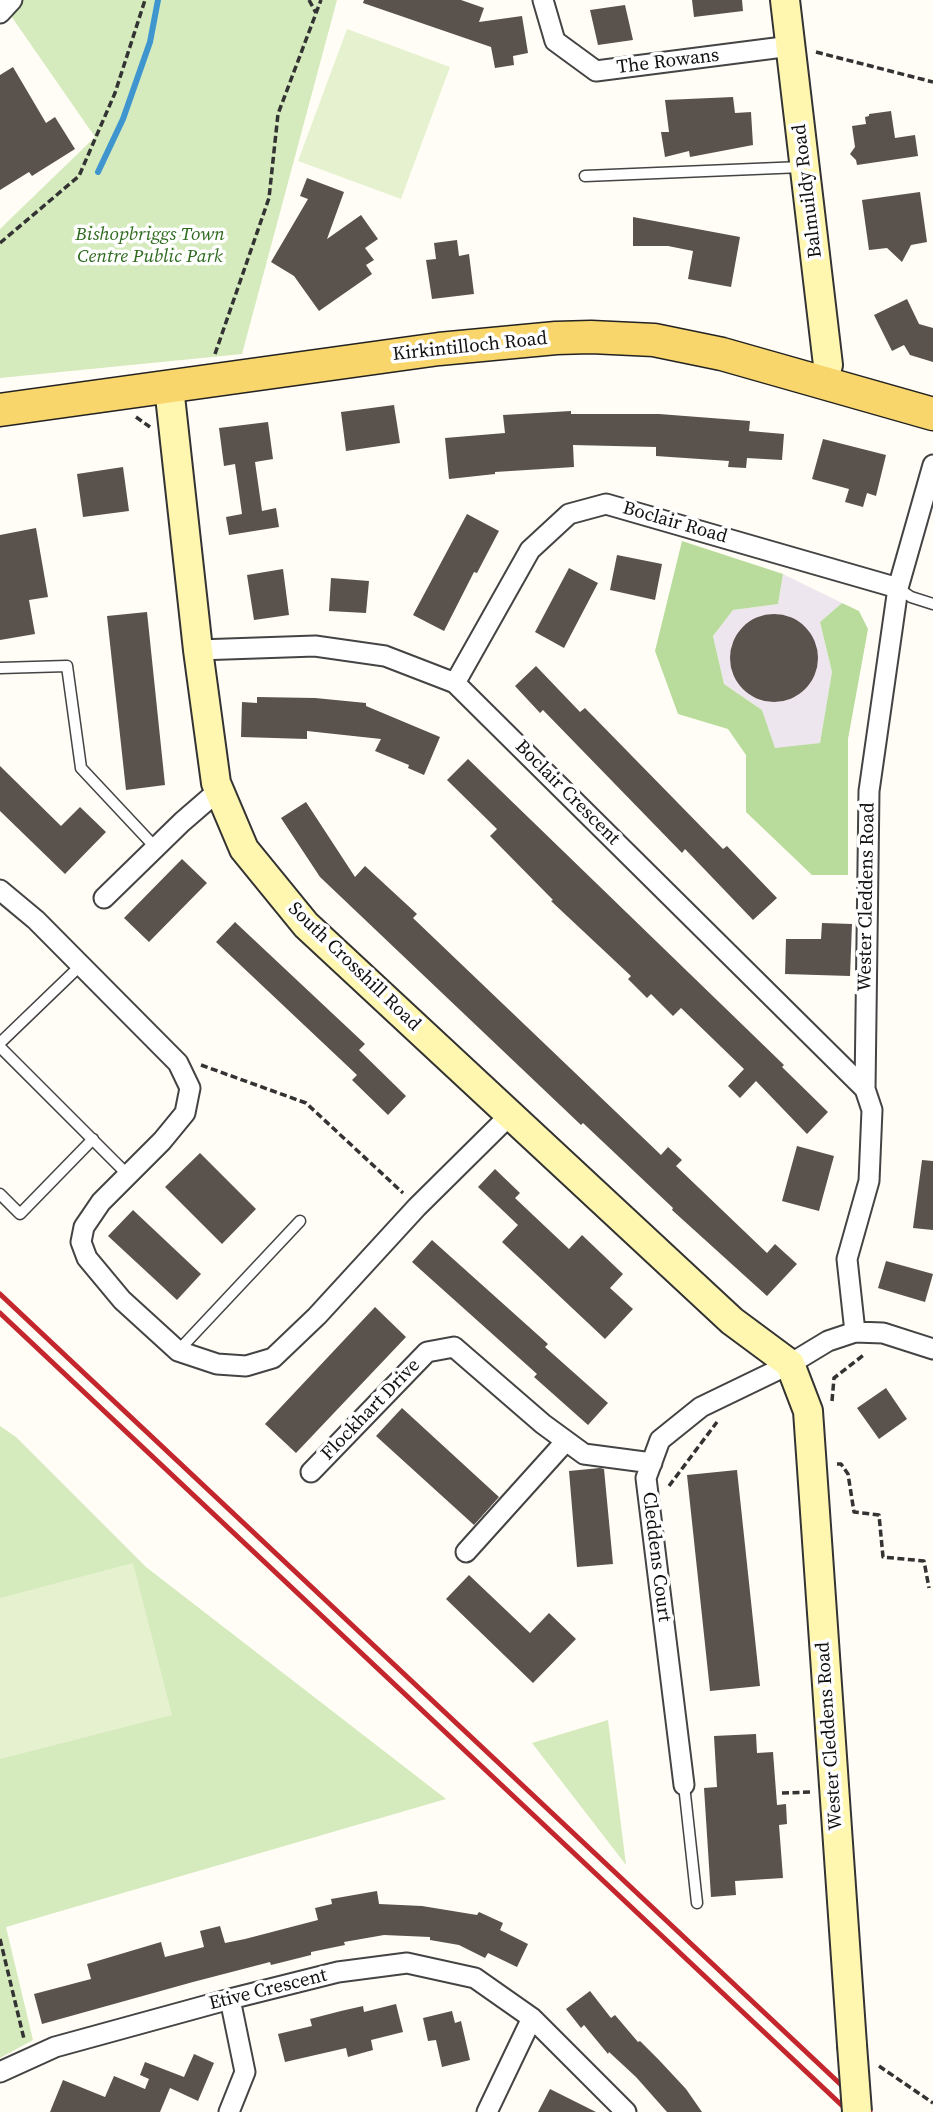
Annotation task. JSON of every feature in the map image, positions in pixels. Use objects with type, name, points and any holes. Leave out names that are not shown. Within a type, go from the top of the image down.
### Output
[{"type":"main road","name":"Kirkintilloch Road","points":[[0,410],[498,342],[591,337],[654,340],[722,354],[933,414]]},
{"type":"street","points":[[0,13],[12,0]]},
{"type":"street","name":"The Rowans","points":[[543,0],[555,41],[596,71],[791,46]]},
{"type":"street","name":"Balmuildy Road","points":[[785,0],[828,365],[822,382]]},
{"type":"street","name":"South Crosshill Road","points":[[169,387],[198,650],[216,783],[244,849],[306,925],[732,1321],[790,1364]]},
{"type":"street","name":"Wester Cleddens Road","points":[[855,1332],[847,1259],[869,1181],[872,1110],[865,1088],[869,791],[898,588],[933,465]]},
{"type":"street","name":"Boclair Road","points":[[455,683],[530,551],[569,514],[606,504],[898,588]]},
{"type":"street","name":"Boclair Crescent","points":[[198,650],[315,646],[385,656],[455,683],[865,1088]]},
{"type":"street","points":[[104,898],[155,847],[219,790]]},
{"type":"street","points":[[0,890],[36,920],[178,1063],[190,1088],[185,1113],[162,1141],[101,1202],[84,1227],[81,1242],[87,1258],[122,1300],[178,1351],[217,1364],[246,1366],[273,1358],[317,1316],[417,1207],[510,1115]]},
{"type":"street","points":[[855,1332],[883,1333],[933,1349]]},
{"type":"street","name":"Cleddens Court","points":[[684,1785],[646,1478],[660,1440],[701,1407],[790,1364],[828,1341],[855,1332]]},
{"type":"street","name":"Flockhart Drive","points":[[311,1472],[427,1352],[454,1347],[584,1454],[652,1463]]},
{"type":"street","name":"Wester Cleddens Road","points":[[790,1364],[807,1411],[857,2112]]},
{"type":"street","points":[[466,1552],[566,1441]]},
{"type":"street","name":"Etive Crescent","points":[[0,2072],[55,2046],[230,1999],[338,1972],[407,1963],[475,1978],[531,2018],[626,2112]]},
{"type":"street","points":[[229,2112],[245,2072],[230,1999]]},
{"type":"street","points":[[487,2112],[531,2018]]},
{"type":"lane","points":[[585,176],[806,167]]},
{"type":"lane","points":[[898,588],[911,597],[933,604]]},
{"type":"lane","points":[[0,668],[67,666],[81,768],[155,847]]},
{"type":"lane","points":[[81,965],[0,1045],[128,1175]]},
{"type":"lane","points":[[0,1194],[20,1214],[93,1139]]},
{"type":"lane","points":[[178,1351],[300,1221]]},
{"type":"lane","points":[[684,1785],[696,1903]]},
{"type":"path","points":[[0,243],[79,177],[115,93],[145,0]]},
{"type":"path","points":[[309,0],[316,14]]},
{"type":"path","points":[[205,383],[269,198],[278,114],[321,0]]},
{"type":"path","points":[[791,46],[933,82]]},
{"type":"path","points":[[178,1063],[208,1066],[306,1103],[417,1207]]},
{"type":"path","points":[[650,1511],[721,1417]]},
{"type":"path","points":[[835,1464],[841,1464],[848,1474],[854,1512],[879,1515],[883,1557],[924,1561],[929,1588]]},
{"type":"path","points":[[0,1939],[29,2059]]},
{"type":"path","points":[[874,2063],[933,2103]]},
{"type":"shaded area","points":[[783,574],[842,603],[820,622],[832,672],[820,743],[775,749],[762,710],[724,684],[713,636],[733,610],[778,604]]},
{"type":"green space","name":"Bishopbriggs Town Centre Public Park","points":[[0,0],[337,0],[242,354],[0,378],[0,229],[95,137]]},
{"type":"green space","points":[[347,29],[450,67],[401,199],[298,161]]},
{"type":"green space","points":[[682,541],[783,574],[778,604],[733,610],[713,636],[724,684],[762,710],[775,748],[820,743],[832,672],[820,622],[842,603],[859,611],[868,629],[848,739],[848,875],[812,875],[746,812],[746,755],[728,729],[678,714],[655,651]]},
{"type":"green space","points":[[0,1426],[16,1437],[146,1567],[446,1799],[6,1927],[33,2040],[0,2058]]},
{"type":"green space","points":[[133,1563],[172,1715],[0,1759],[0,1598]]},
{"type":"green space","points":[[608,1720],[626,1865],[532,1743]]},
{"type":"building","points":[[364,0],[461,0],[484,8],[479,22],[522,16],[528,53],[513,56],[514,65],[495,68],[491,47],[363,3]]},
{"type":"building","points":[[692,0],[742,0],[743,11],[694,17]]},
{"type":"building","points":[[625,5],[633,40],[598,45],[590,10]]},
{"type":"building","points":[[13,67],[46,123],[55,117],[75,149],[32,176],[29,172],[0,190],[0,75]]},
{"type":"building","points":[[733,97],[735,113],[751,112],[753,145],[690,157],[689,151],[665,157],[661,132],[669,132],[665,100]]},
{"type":"building","points":[[891,111],[895,138],[915,135],[918,156],[857,165],[850,154],[855,147],[852,126],[866,124],[865,117],[869,114]]},
{"type":"building","points":[[307,178],[344,192],[327,239],[361,215],[378,239],[365,248],[374,260],[366,265],[372,274],[319,311],[294,276],[271,262],[308,199],[300,196]]},
{"type":"building","points":[[920,192],[927,242],[911,245],[902,262],[887,248],[869,250],[862,200]]},
{"type":"building","points":[[633,217],[740,237],[731,287],[688,279],[693,251],[668,246],[633,246]]},
{"type":"building","points":[[457,240],[459,256],[469,254],[474,294],[432,299],[426,260],[436,259],[434,243]]},
{"type":"building","points":[[907,299],[919,324],[933,328],[933,362],[910,355],[904,345],[892,351],[874,315]]},
{"type":"building","points":[[394,405],[400,443],[346,451],[341,412]]},
{"type":"building","points":[[571,411],[571,414],[659,414],[750,421],[749,431],[784,434],[782,460],[747,458],[746,468],[728,467],[729,461],[656,456],[656,447],[573,445],[574,467],[495,472],[449,479],[445,438],[505,433],[503,415]]},
{"type":"building","points":[[268,422],[273,459],[255,462],[262,511],[276,508],[279,527],[229,535],[226,517],[242,514],[235,464],[224,466],[219,428]]},
{"type":"building","points":[[823,439],[886,455],[876,496],[867,493],[863,507],[845,502],[849,489],[812,479]]},
{"type":"building","points":[[123,467],[129,511],[83,517],[77,474]]},
{"type":"building","points":[[467,514],[499,531],[477,573],[474,572],[444,631],[413,615]]},
{"type":"building","points":[[36,528],[48,597],[29,600],[35,634],[0,640],[0,535]]},
{"type":"building","points":[[617,555],[662,564],[655,600],[610,590]]},
{"type":"building","points":[[569,568],[598,583],[564,648],[535,632]]},
{"type":"building","points":[[283,569],[289,615],[254,620],[247,575]]},
{"type":"building","points":[[331,578],[369,581],[366,613],[329,611]]},
{"type":"building","points":[[147,612],[165,785],[126,790],[107,616]]},
{"type":"building","points":[[774,614],[791,617],[805,627],[815,641],[818,658],[815,675],[805,689],[791,699],[774,702],[757,699],[743,689],[733,675],[730,658],[733,641],[743,627],[757,617]]},
{"type":"building","points":[[536,666],[580,712],[585,708],[723,849],[727,846],[777,898],[753,920],[685,849],[682,853],[543,710],[540,713],[515,686]]},
{"type":"building","points":[[257,697],[315,698],[366,703],[366,706],[440,737],[424,775],[408,768],[409,765],[375,751],[381,739],[307,731],[307,739],[241,737],[242,702],[257,703]]},
{"type":"building","points":[[468,759],[784,1065],[782,1067],[828,1112],[807,1134],[756,1081],[740,1098],[728,1086],[744,1069],[681,1008],[673,1016],[651,994],[647,998],[628,979],[631,976],[551,901],[553,900],[490,836],[497,829],[447,780]]},
{"type":"building","points":[[0,766],[61,826],[80,807],[106,832],[65,874],[0,811]]},
{"type":"building","points":[[306,802],[355,877],[365,866],[417,914],[413,918],[661,1155],[668,1147],[682,1160],[676,1166],[767,1253],[775,1244],[797,1264],[767,1296],[672,1210],[673,1208],[583,1123],[581,1125],[320,877],[281,818]]},
{"type":"building","points":[[182,859],[207,883],[149,942],[124,918]]},
{"type":"building","points":[[235,922],[365,1044],[359,1050],[406,1096],[388,1115],[352,1080],[357,1075],[216,942]]},
{"type":"building","points":[[822,923],[852,924],[850,976],[785,974],[786,939],[821,939]]},
{"type":"building","points":[[797,1146],[834,1156],[819,1211],[782,1201]]},
{"type":"building","points":[[200,1153],[256,1209],[222,1244],[165,1187]]},
{"type":"building","points":[[922,1160],[933,1161],[933,1230],[913,1228]]},
{"type":"building","points":[[495,1169],[520,1193],[515,1198],[569,1249],[582,1235],[623,1274],[610,1288],[633,1309],[605,1339],[502,1242],[518,1225],[478,1187]]},
{"type":"building","points":[[133,1210],[201,1274],[177,1300],[108,1236]]},
{"type":"building","points":[[432,1240],[548,1344],[545,1347],[608,1403],[588,1425],[534,1377],[537,1374],[412,1262]]},
{"type":"building","points":[[886,1261],[933,1274],[925,1302],[878,1288]]},
{"type":"building","points":[[375,1307],[406,1337],[296,1453],[265,1424]]},
{"type":"building","points":[[886,1388],[907,1419],[879,1439],[857,1408]]},
{"type":"building","points":[[402,1408],[499,1497],[474,1525],[376,1436]]},
{"type":"building","points":[[604,1469],[613,1564],[577,1567],[569,1471]]},
{"type":"building","points":[[737,1470],[760,1686],[710,1691],[687,1475]]},
{"type":"building","points":[[469,1575],[530,1633],[549,1613],[576,1639],[533,1683],[446,1599]]},
{"type":"building","points":[[756,1734],[757,1753],[773,1752],[777,1805],[786,1804],[787,1824],[779,1825],[783,1878],[735,1881],[736,1895],[711,1897],[704,1788],[717,1787],[714,1736]]},
{"type":"building","points":[[377,1891],[379,1904],[422,1906],[477,1915],[479,1912],[503,1923],[500,1930],[528,1944],[517,1967],[488,1953],[485,1958],[459,1945],[430,1940],[430,1937],[384,1935],[344,1942],[345,1945],[311,1952],[311,1955],[271,1965],[270,1962],[42,2024],[34,1994],[91,1979],[87,1964],[161,1942],[165,1957],[204,1947],[200,1931],[220,1926],[225,1943],[245,1939],[318,1920],[315,1908],[332,1904],[331,1899]]},
{"type":"building","points":[[590,1991],[611,2018],[615,2015],[686,2089],[702,2112],[667,2112],[636,2077],[609,2052],[608,2054],[584,2025],[581,2028],[566,2009]]},
{"type":"building","points":[[396,2004],[403,2032],[371,2040],[373,2050],[348,2057],[346,2048],[285,2062],[278,2034],[312,2026],[310,2019],[341,2011],[363,2006],[364,2012]]},
{"type":"building","points":[[452,2011],[455,2023],[461,2021],[470,2060],[442,2067],[436,2040],[428,2041],[423,2018]]},
{"type":"building","points":[[194,2054],[214,2063],[198,2101],[170,2088],[160,2112],[50,2112],[63,2080],[105,2097],[114,2076],[145,2089],[149,2079],[140,2075],[145,2062],[184,2077]]},
{"type":"building","points":[[550,2089],[596,2112],[538,2112]]},
{"type":"waterway","points":[[98,172],[123,119],[150,42],[158,0]]},
{"type":"railway","points":[[0,1294],[870,2112]]},
{"type":"railway","points":[[0,1313],[849,2112]]}]
